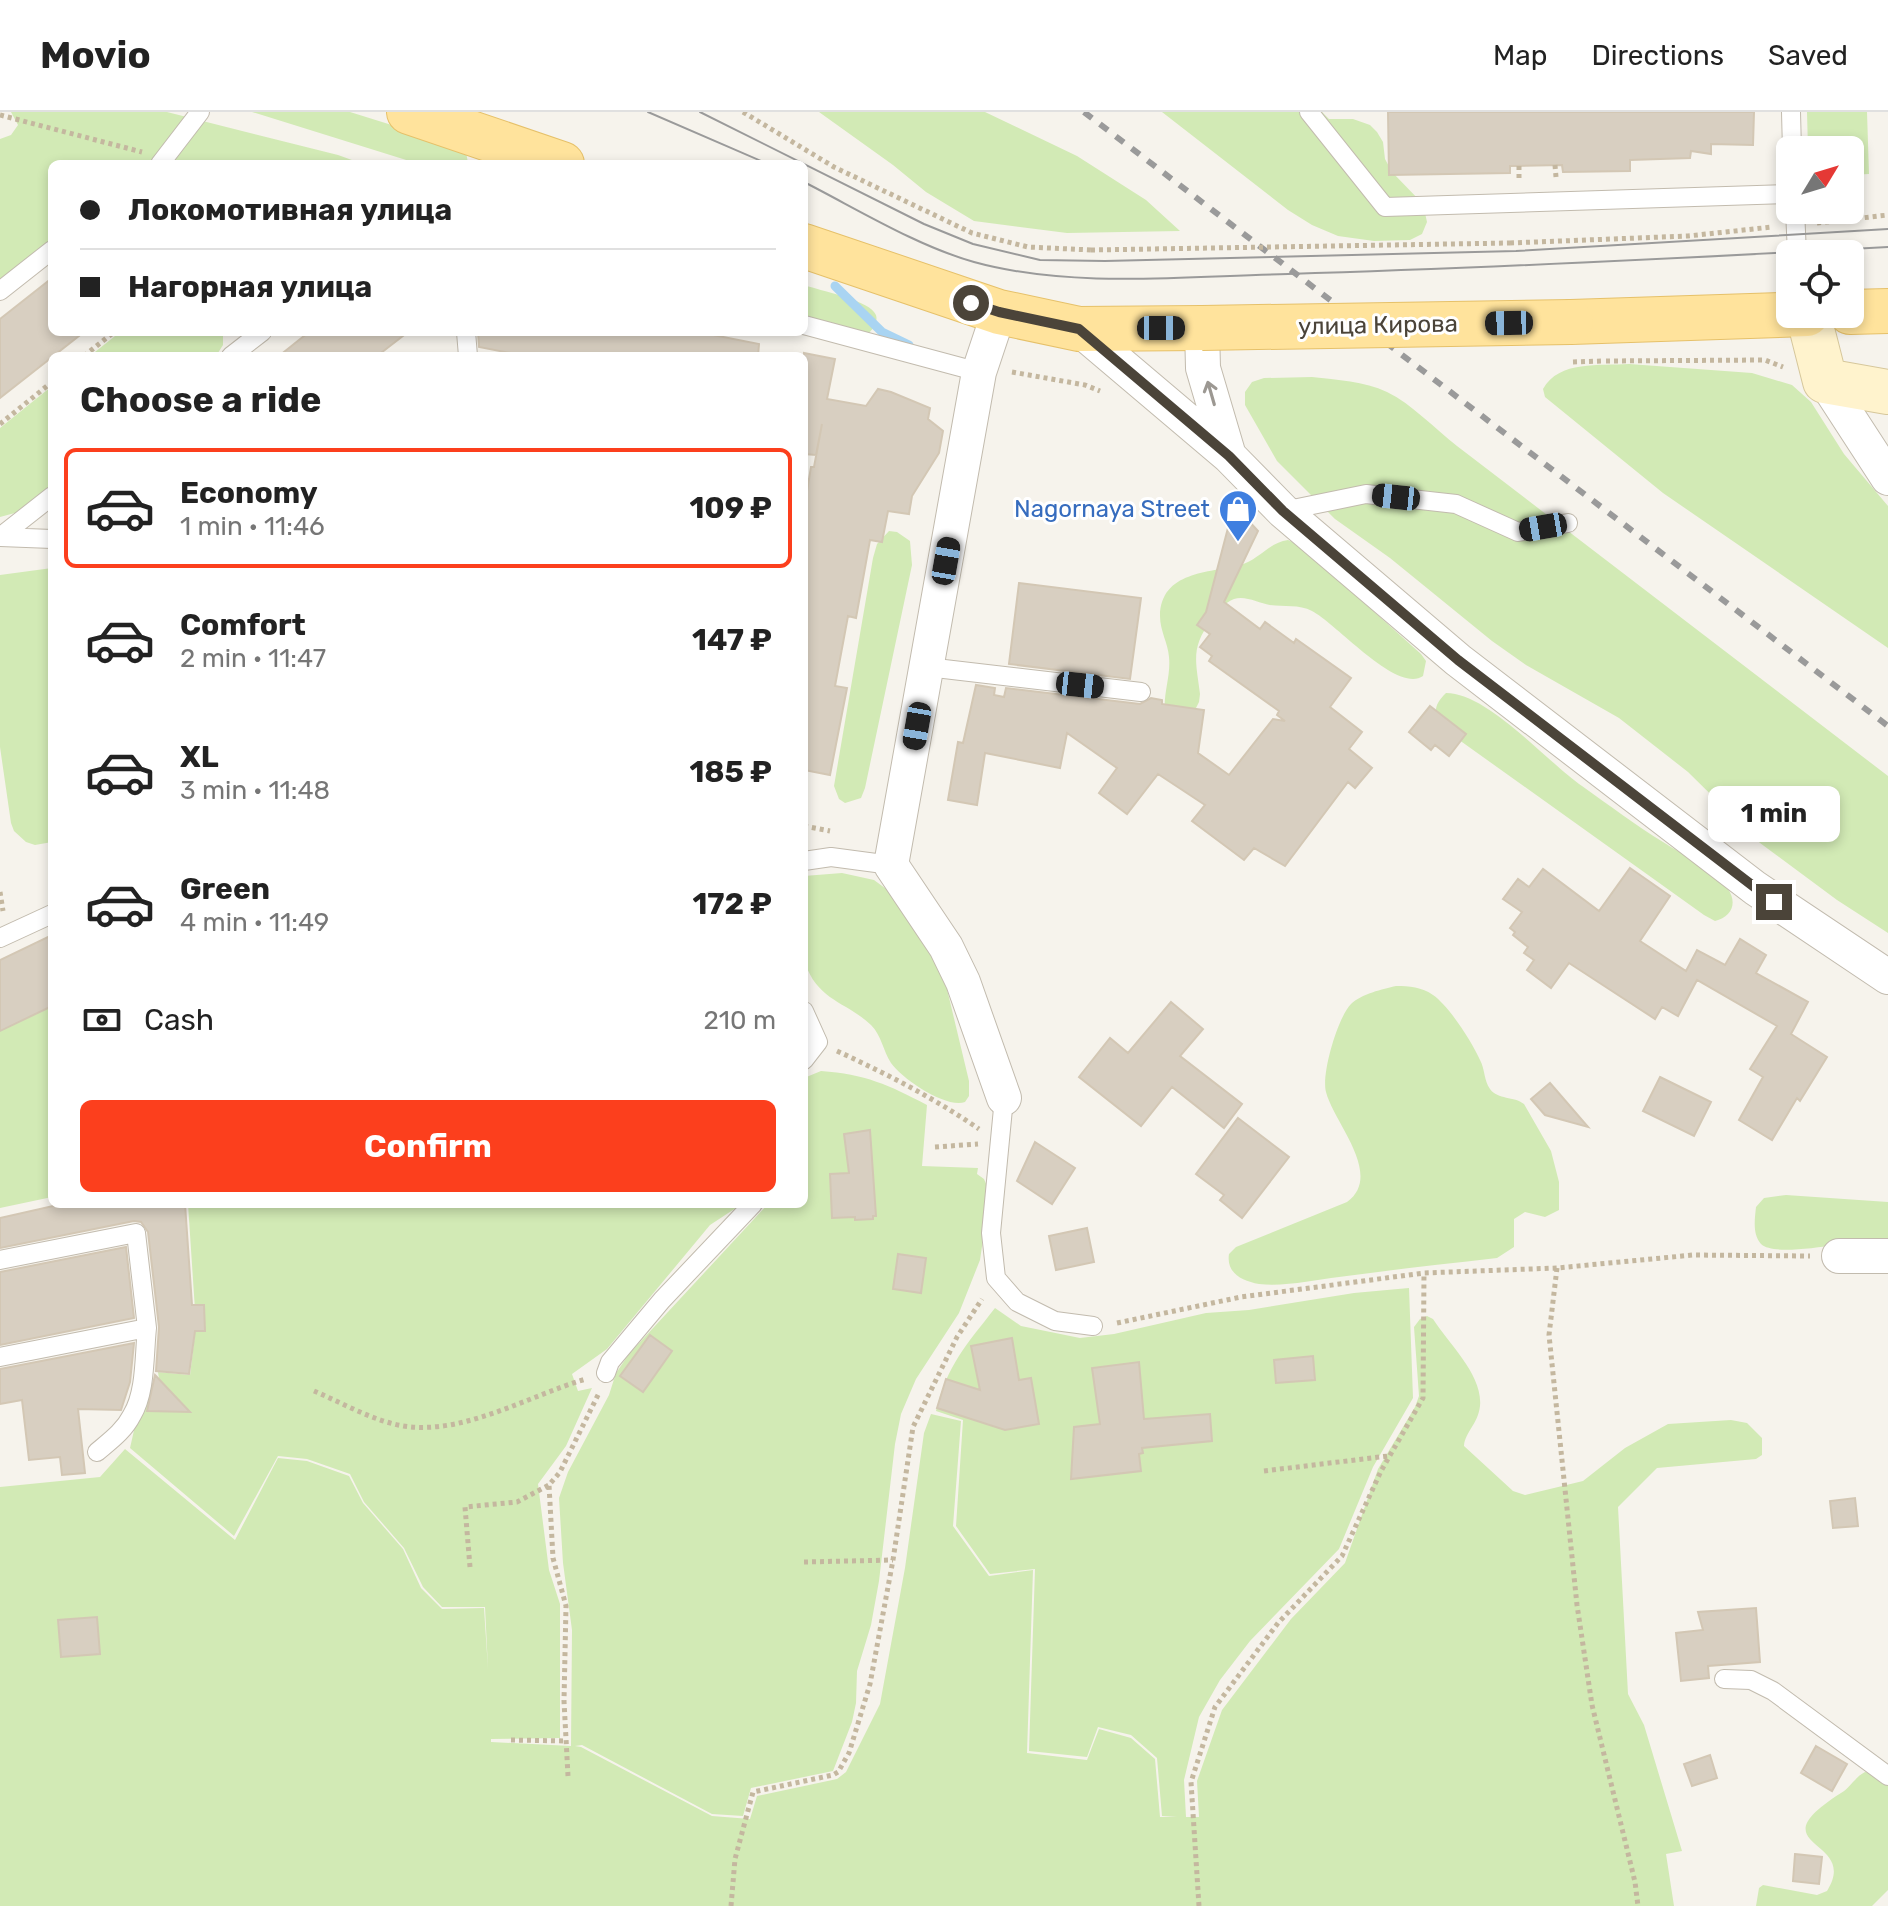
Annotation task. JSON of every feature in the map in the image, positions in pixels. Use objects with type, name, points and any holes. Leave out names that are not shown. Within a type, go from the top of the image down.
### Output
[{"type":"main road","points":[[409,112],[515,157],[535,160]]},
{"type":"main road","name":"улица Кирова","points":[[808,247],[999,312],[1079,329],[1571,322],[1776,315]]},
{"type":"main road","points":[[1864,312],[1888,311]]},
{"type":"street","points":[[999,312],[979,372],[891,865],[946,947],[981,1029],[1004,1098]]},
{"type":"street","points":[[1196,328],[1203,368],[1229,456]]},
{"type":"street","points":[[1812,328],[1825,381],[1888,478]]},
{"type":"street","points":[[1079,329],[1229,456],[1283,511],[1458,660],[1755,888],[1888,977]]},
{"type":"street","points":[[1825,381],[1888,392]]},
{"type":"street","points":[[1839,1256],[1888,1256]]},
{"type":"lane","points":[[164,160],[200,112]]},
{"type":"lane","points":[[1309,112],[1385,207],[1776,194]]},
{"type":"lane","points":[[1791,112],[1792,136]]},
{"type":"lane","points":[[0,291],[48,253]]},
{"type":"lane","points":[[808,326],[979,372]]},
{"type":"lane","points":[[236,352],[257,336]]},
{"type":"lane","points":[[1283,511],[1366,494],[1456,504],[1518,532],[1568,523]]},
{"type":"lane","points":[[48,499],[0,537],[48,539]]},
{"type":"lane","points":[[927,667],[1141,692]]},
{"type":"lane","points":[[808,860],[831,857],[891,865]]},
{"type":"lane","points":[[0,938],[48,916]]},
{"type":"lane","points":[[808,1020],[818,1042],[808,1055]]},
{"type":"lane","points":[[1004,1098],[991,1233],[996,1278],[1017,1302],[1055,1321],[1093,1326]]},
{"type":"lane","points":[[606,1373],[610,1362],[662,1300],[749,1208]]},
{"type":"lane","points":[[0,1260],[136,1233],[147,1328],[140,1387],[134,1413],[121,1431],[97,1452]]},
{"type":"lane","points":[[0,1357],[147,1328]]},
{"type":"lane","points":[[1724,1679],[1751,1680],[1773,1691],[1888,1776]]},
{"type":"path","points":[[743,112],[834,167],[972,233],[1028,247],[1091,250],[1510,243],[1688,236],[1776,221]]},
{"type":"path","points":[[0,115],[159,160]]},
{"type":"path","points":[[1555,165],[1556,176]]},
{"type":"path","points":[[1519,166],[1519,176]]},
{"type":"path","points":[[1864,216],[1888,215]]},
{"type":"path","points":[[89,352],[109,336]]},
{"type":"path","points":[[1601,361],[1765,360],[1825,381]]},
{"type":"path","points":[[979,372],[1021,372],[1085,385],[1102,392]]},
{"type":"path","points":[[0,424],[48,385]]},
{"type":"path","points":[[818,1042],[881,1071],[949,1108],[999,1142]]},
{"type":"path","points":[[935,1147],[999,1142]]},
{"type":"path","points":[[1093,1326],[1241,1297],[1424,1273],[1557,1268],[1693,1255],[1839,1256]]},
{"type":"path","points":[[1557,1268],[1549,1335],[1577,1605],[1592,1705],[1635,1882],[1638,1906]]},
{"type":"path","points":[[1199,1906],[1191,1782],[1215,1707],[1278,1623],[1342,1556],[1389,1456],[1423,1398],[1424,1273]]},
{"type":"path","points":[[731,1906],[735,1859],[753,1792],[833,1775],[849,1753],[870,1684],[913,1427],[957,1337],[996,1278]]},
{"type":"path","points":[[314,1391],[396,1425],[430,1428],[465,1422],[606,1373]]},
{"type":"path","points":[[470,1567],[465,1507],[517,1502],[549,1485],[566,1460],[597,1399],[606,1373]]},
{"type":"path","points":[[1264,1471],[1389,1456]]},
{"type":"path","points":[[549,1485],[553,1558],[566,1606],[564,1701],[568,1776]]},
{"type":"path","points":[[804,1562],[893,1560]]},
{"type":"path","points":[[511,1740],[567,1741]]},
{"type":"green space","points":[[11,112],[167,112],[352,160],[48,160],[48,244],[0,283],[0,139],[11,135],[18,125]]},
{"type":"green space","points":[[252,112],[350,112],[459,146],[466,152],[467,160],[406,160]]},
{"type":"green space","points":[[819,112],[985,112],[1077,156],[1146,200],[1180,231],[1067,233],[974,221],[926,192]]},
{"type":"green space","points":[[1162,112],[1322,112],[1329,119],[1353,119],[1370,125],[1383,142],[1385,159],[1392,172],[1423,204],[1427,222],[1422,234],[1410,240],[1374,241],[1338,236],[1312,225],[1288,210]]},
{"type":"green space","points":[[1807,112],[1867,112],[1869,174],[1864,174],[1864,136],[1808,136]]},
{"type":"green space","points":[[808,286],[869,307],[876,315],[876,325],[868,334],[808,320]]},
{"type":"green space","points":[[115,336],[223,336],[223,345],[219,352],[95,352]]},
{"type":"green space","points":[[1629,364],[1752,373],[1792,385],[1811,402],[1844,454],[1888,506],[1888,648],[1663,493],[1545,397],[1543,389],[1559,373],[1581,366]]},
{"type":"green space","points":[[1312,377],[1369,385],[1405,403],[1888,776],[1888,933],[1760,843],[1688,772],[1619,718],[1526,665],[1390,558],[1335,519],[1277,461],[1245,405],[1245,392],[1252,382],[1264,378]]},
{"type":"green space","points":[[48,389],[48,493],[26,510],[0,517],[0,428]]},
{"type":"green space","points":[[889,531],[897,532],[910,541],[912,565],[865,788],[861,798],[845,803],[839,799],[834,786],[873,558],[877,544]]},
{"type":"green space","points":[[1288,540],[1301,546],[1421,654],[1426,661],[1423,676],[1412,679],[1383,667],[1312,611],[1238,598],[1222,608],[1200,638],[1196,655],[1200,694],[1191,718],[1165,712],[1169,657],[1160,616],[1162,601],[1169,590],[1189,577],[1247,563],[1275,544]]},
{"type":"green space","points":[[48,569],[48,843],[35,845],[26,842],[14,831],[11,823],[0,747],[0,575]]},
{"type":"green space","points":[[1446,693],[1462,696],[1498,716],[1582,786],[1642,829],[1715,874],[1731,895],[1729,913],[1715,921],[1704,915],[1441,727],[1436,709]]},
{"type":"green space","points":[[842,873],[874,880],[893,894],[941,964],[969,1081],[969,1096],[965,1102],[937,1097],[905,1077],[891,1063],[871,1025],[817,985],[808,970],[808,876]]},
{"type":"green space","points":[[1396,986],[1420,989],[1439,1000],[1472,1044],[1490,1089],[1497,1095],[1524,1104],[1551,1151],[1559,1182],[1559,1210],[1545,1217],[1525,1212],[1514,1219],[1514,1247],[1497,1258],[1289,1284],[1259,1284],[1241,1278],[1233,1271],[1229,1261],[1229,1254],[1236,1247],[1347,1202],[1357,1191],[1359,1164],[1326,1092],[1328,1060],[1336,1033],[1351,1004],[1366,995]]},
{"type":"green space","points":[[48,1008],[48,1198],[0,1208],[0,1031]]},
{"type":"green space","points":[[821,1071],[851,1075],[876,1082],[927,1105],[922,1166],[978,1168],[977,1174],[987,1186],[987,1213],[980,1260],[959,1313],[916,1379],[901,1414],[879,1581],[871,1625],[857,1671],[852,1722],[833,1771],[751,1788],[743,1816],[712,1814],[582,1745],[575,1746],[712,1816],[750,1819],[757,1796],[837,1779],[846,1772],[880,1704],[905,1568],[924,1433],[931,1414],[961,1421],[953,1526],[989,1576],[1033,1570],[1027,1753],[1087,1760],[1099,1729],[1131,1738],[1155,1759],[1160,1817],[1177,1817],[1162,1816],[1157,1758],[1131,1735],[1098,1727],[1087,1757],[1029,1751],[1035,1569],[990,1574],[956,1526],[963,1420],[936,1411],[946,1381],[959,1356],[995,1308],[1021,1326],[1080,1338],[1114,1334],[1206,1313],[1409,1288],[1413,1398],[1373,1467],[1339,1549],[1250,1641],[1220,1680],[1199,1717],[1184,1780],[1186,1817],[1199,1817],[1197,1781],[1222,1710],[1291,1619],[1345,1563],[1378,1469],[1419,1396],[1414,1327],[1427,1316],[1433,1319],[1464,1360],[1476,1383],[1479,1412],[1464,1446],[1513,1491],[1525,1495],[1583,1481],[1625,1448],[1668,1424],[1731,1420],[1747,1423],[1762,1438],[1762,1455],[1756,1459],[1657,1468],[1618,1507],[1628,1694],[1644,1725],[1682,1851],[1666,1854],[1674,1906],[0,1906],[0,1487],[100,1477],[125,1449],[235,1540],[278,1458],[307,1461],[349,1476],[363,1503],[403,1549],[421,1588],[442,1609],[484,1608],[488,1669],[485,1607],[442,1607],[423,1587],[404,1548],[364,1502],[350,1474],[307,1459],[278,1456],[234,1536],[130,1448],[142,1395],[159,1379],[158,1372],[190,1375],[196,1325],[188,1208],[736,1208],[710,1225],[607,1349],[572,1374],[578,1391],[592,1388],[566,1446],[538,1484],[549,1570],[560,1604],[560,1738],[491,1739],[491,1742],[571,1746],[572,1630],[559,1498],[568,1472],[609,1395],[616,1373],[629,1354],[764,1208],[808,1208],[808,1076]]},
{"type":"green space","points":[[1786,1195],[1888,1202],[1888,1239],[1784,1250],[1761,1244],[1756,1236],[1756,1207],[1764,1198]]},
{"type":"green space","points":[[1865,1772],[1872,1773],[1888,1785],[1888,1890],[1872,1906],[1756,1906],[1759,1888],[1763,1885],[1817,1895],[1827,1891],[1834,1874],[1831,1861],[1807,1834],[1806,1824],[1817,1811]]},
{"type":"building","points":[[1388,112],[1754,112],[1753,145],[1711,144],[1711,154],[1691,151],[1690,158],[1630,160],[1630,171],[1563,172],[1562,165],[1510,166],[1510,173],[1389,175]]},
{"type":"building","points":[[48,281],[48,336],[79,336],[59,352],[48,352],[48,360],[0,398],[0,319]]},
{"type":"building","points":[[304,336],[403,336],[382,352],[284,352]]},
{"type":"building","points":[[478,336],[718,336],[759,344],[758,352],[505,352],[479,347]]},
{"type":"building","points":[[808,354],[835,359],[827,399],[866,406],[878,389],[891,392],[930,408],[928,419],[943,431],[939,453],[912,496],[909,514],[888,511],[882,542],[870,540],[856,618],[848,616],[835,686],[847,688],[830,775],[808,771],[808,485],[811,467],[814,467],[822,424],[816,455],[808,454]]},
{"type":"building","points":[[1234,505],[1258,531],[1224,602],[1260,629],[1265,622],[1294,643],[1296,639],[1351,678],[1330,707],[1362,732],[1349,749],[1372,768],[1355,788],[1348,782],[1285,866],[1254,848],[1244,860],[1192,821],[1205,805],[1158,774],[1127,814],[1099,793],[1117,768],[1067,733],[1060,768],[985,753],[977,805],[948,800],[958,742],[963,743],[976,685],[995,688],[994,695],[1004,697],[1006,688],[1140,704],[1151,698],[1162,700],[1162,704],[1204,710],[1198,753],[1229,775],[1273,719],[1285,721],[1277,715],[1279,711],[1209,661],[1212,656],[1200,647],[1210,634],[1197,625],[1206,612]]},
{"type":"building","points":[[1019,583],[1141,598],[1130,679],[1009,664]]},
{"type":"building","points":[[1430,706],[1466,734],[1449,756],[1435,745],[1431,750],[1409,732]]},
{"type":"building","points":[[1630,868],[1670,896],[1640,941],[1686,971],[1697,950],[1725,965],[1740,939],[1766,955],[1756,973],[1808,1002],[1791,1034],[1827,1057],[1772,1140],[1739,1120],[1763,1077],[1750,1069],[1777,1026],[1697,980],[1678,1016],[1662,1007],[1655,1019],[1569,963],[1551,988],[1527,970],[1534,960],[1524,953],[1528,947],[1513,935],[1515,932],[1510,928],[1522,912],[1503,899],[1518,879],[1529,887],[1543,869],[1599,911]]},
{"type":"building","points":[[48,937],[48,1008],[0,1031],[0,960]]},
{"type":"building","points":[[1171,1002],[1203,1029],[1180,1056],[1242,1104],[1224,1128],[1172,1087],[1141,1126],[1079,1077],[1110,1038],[1128,1053]]},
{"type":"building","points":[[1660,1077],[1711,1102],[1694,1136],[1643,1111]]},
{"type":"building","points":[[1550,1083],[1588,1127],[1545,1115],[1531,1099]]},
{"type":"building","points":[[1238,1118],[1289,1157],[1242,1218],[1220,1200],[1224,1195],[1196,1174]]},
{"type":"building","points":[[870,1130],[876,1216],[855,1220],[855,1217],[832,1218],[830,1174],[849,1173],[844,1134]]},
{"type":"building","points":[[1035,1142],[1075,1168],[1052,1204],[1017,1181]]},
{"type":"building","points":[[48,1207],[185,1208],[192,1305],[204,1305],[205,1331],[195,1331],[189,1374],[156,1371],[159,1327],[148,1232],[141,1222],[0,1248],[0,1218]]},
{"type":"building","points":[[1087,1228],[1094,1262],[1056,1270],[1049,1236]]},
{"type":"building","points":[[126,1247],[134,1318],[0,1345],[0,1272]]},
{"type":"building","points":[[898,1254],[926,1258],[921,1293],[893,1289]]},
{"type":"building","points":[[650,1335],[672,1351],[643,1392],[620,1376]]},
{"type":"building","points":[[1012,1338],[1019,1380],[1031,1378],[1039,1424],[1005,1430],[937,1408],[946,1379],[980,1390],[971,1346]]},
{"type":"building","points":[[134,1343],[130,1382],[121,1410],[78,1409],[85,1473],[62,1475],[60,1457],[29,1460],[22,1400],[0,1404],[0,1369]]},
{"type":"building","points":[[1313,1356],[1315,1380],[1276,1383],[1274,1360]]},
{"type":"building","points":[[1139,1362],[1144,1419],[1210,1414],[1212,1441],[1142,1448],[1143,1453],[1139,1454],[1141,1471],[1071,1479],[1074,1427],[1100,1424],[1092,1368]]},
{"type":"building","points":[[155,1375],[190,1412],[147,1411]]},
{"type":"building","points":[[1855,1498],[1858,1526],[1833,1528],[1830,1501]]},
{"type":"building","points":[[1756,1608],[1760,1662],[1708,1666],[1709,1678],[1681,1681],[1676,1633],[1703,1630],[1698,1612]]},
{"type":"building","points":[[97,1617],[100,1654],[61,1657],[58,1620]]},
{"type":"building","points":[[1816,1746],[1847,1764],[1832,1791],[1801,1773]]},
{"type":"building","points":[[1710,1755],[1717,1778],[1692,1786],[1684,1764]]},
{"type":"building","points":[[1795,1854],[1822,1857],[1819,1884],[1793,1881]]},
{"type":"waterway","points":[[835,286],[882,332],[909,345]]},
{"type":"tram line","points":[[648,112],[759,160]]},
{"type":"tram line","points":[[700,112],[796,160]]},
{"type":"tram line","points":[[808,166],[924,224],[973,244],[1040,260],[1516,251],[1888,229]]},
{"type":"tram line","points":[[808,184],[909,237],[953,255],[1050,276],[1130,279],[1438,269],[1888,247]]},
{"type":"railway","points":[[1084,112],[1888,726]]},
{"type":"place","name":"Nagornaya Street","points":[[1238,543]]},
{"type":"route","points":[[971,303],[1079,329],[1229,456],[1283,511],[1458,660],[1774,902]]}]
